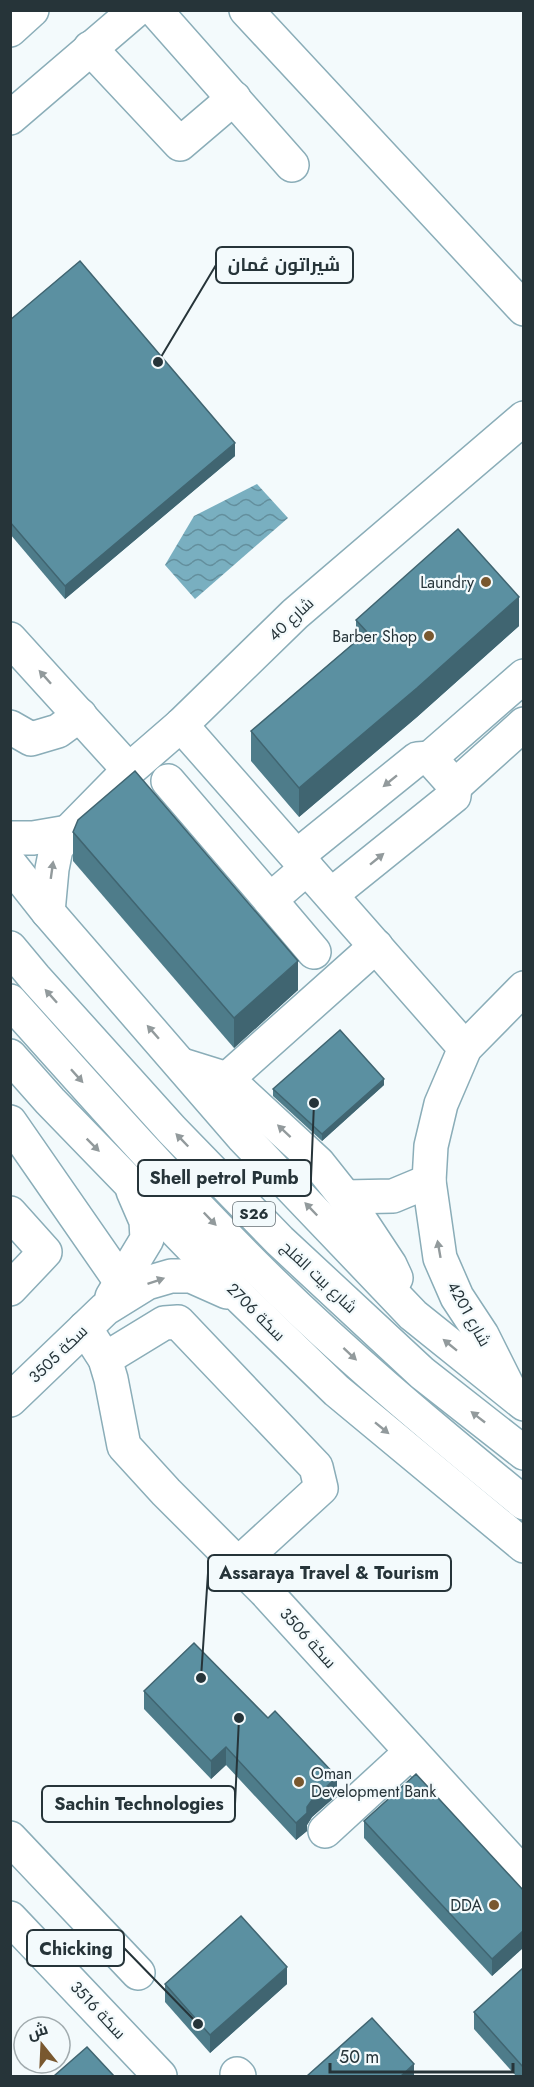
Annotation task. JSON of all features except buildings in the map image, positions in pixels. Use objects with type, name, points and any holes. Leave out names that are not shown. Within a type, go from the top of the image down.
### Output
[{"type":"street","points":[[10,30],[32,10]]},
{"type":"street","points":[[10,118],[136,10]]},
{"type":"street","points":[[155,10],[292,165]]},
{"type":"street","points":[[246,10],[524,309]]},
{"type":"street","points":[[90,48],[180,144],[234,98]]},
{"type":"street","name":"40 شارع","points":[[48,912],[56,849],[68,832],[129,770],[182,725],[295,614],[524,418]]},
{"type":"street","points":[[10,639],[129,770]]},
{"type":"street","points":[[270,900],[302,862],[417,759],[430,758],[524,676]]},
{"type":"street","points":[[10,727],[31,739],[58,731],[80,715]]},
{"type":"street","points":[[331,895],[454,796],[455,786],[524,724]]},
{"type":"street","points":[[182,725],[465,1048]]},
{"type":"street","points":[[430,758],[455,786]]},
{"type":"street","points":[[168,781],[314,952]]},
{"type":"street","points":[[10,838],[33,838],[68,832]]},
{"type":"street","points":[[10,864],[48,912],[242,1136],[413,1315],[518,1399]]},
{"type":"street","points":[[228,1079],[375,946]]},
{"type":"street","name":"شارع بيت الفلج","points":[[10,948],[172,1130],[280,1241],[422,1373],[524,1453]]},
{"type":"street","name":"شارع 4201","points":[[518,1399],[482,1335],[457,1297],[440,1258],[429,1181],[430,1146],[441,1104],[465,1048],[524,988]]},
{"type":"street","name":"S26","points":[[10,1001],[143,1149],[255,1266],[402,1402],[524,1503]]},
{"type":"street","name":"سكة 2706","points":[[10,1056],[50,1101],[242,1299],[337,1390],[524,1546]]},
{"type":"street","points":[[182,1065],[228,1079],[318,1163],[345,1197],[390,1265],[413,1315]]},
{"type":"street","name":"سكة 3506","points":[[10,1122],[104,1306],[105,1359],[114,1390],[124,1446],[265,1591],[524,1875]]},
{"type":"street","name":"سكة 3505","points":[[10,1400],[104,1306],[147,1239],[146,1221],[128,1179]]},
{"type":"street","points":[[345,1197],[393,1197],[429,1181]]},
{"type":"street","points":[[10,1213],[45,1252],[10,1289]]},
{"type":"street","name":"سكة 3505","points":[[104,1306],[147,1284],[171,1276],[191,1276],[242,1299]]},
{"type":"street","points":[[105,1359],[164,1323],[178,1322],[316,1467],[321,1488],[238,1564]]},
{"type":"street","points":[[325,1831],[411,1752]]},
{"type":"street","points":[[10,1838],[138,1973]]},
{"type":"street","name":"سكة 3516","points":[[10,1918],[160,2076]]},
{"type":"water","points":[[257,484],[288,518],[195,599],[165,565],[194,516]]},
{"type":"place","name":"شيراتون عُمان","points":[[158,362]]},
{"type":"place","name":"Laundry","points":[[486,582]]},
{"type":"place","name":"Barber Shop","points":[[429,636]]},
{"type":"place","name":"Shell petrol Pumb","points":[[314,1103]]},
{"type":"place","name":"Assaraya Travel & Tourism","points":[[201,1678]]},
{"type":"place","name":"Sachin Technologies","points":[[239,1718]]},
{"type":"place","name":"Oman Development Bank","points":[[299,1782]]},
{"type":"place","name":"DDA","points":[[494,1905]]},
{"type":"place","name":"Chicking","points":[[198,2024]]}]
